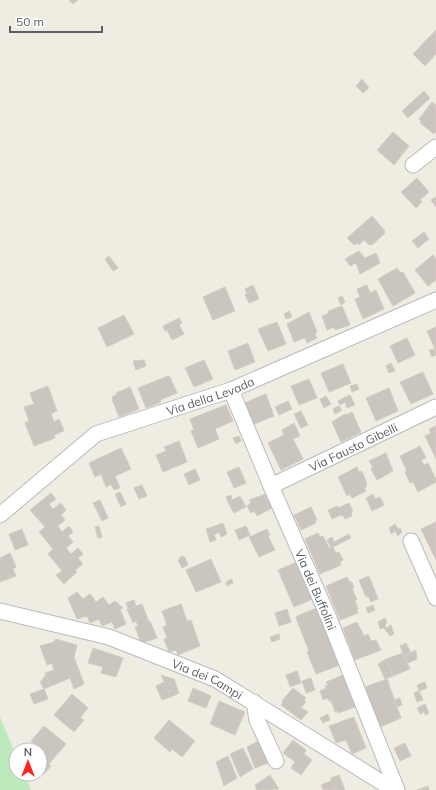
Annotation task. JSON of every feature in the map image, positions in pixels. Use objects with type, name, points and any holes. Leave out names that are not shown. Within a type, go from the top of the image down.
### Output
[{"type":"street","points":[[413,165],[436,146]]},
{"type":"street","name":"Via della Levada","points":[[0,515],[96,434],[231,390],[436,300]]},
{"type":"street","name":"Via dei Buffolini","points":[[231,390],[270,486],[328,616],[396,790]]},
{"type":"street","name":"Via Fausto Gibelli","points":[[270,486],[436,406]]},
{"type":"street","points":[[411,541],[436,598]]},
{"type":"street","name":"Via dei Campi","points":[[0,611],[110,637],[215,679],[396,790]]},
{"type":"street","points":[[254,702],[257,720],[276,761]]},
{"type":"green space","points":[[0,717],[11,742],[8,742],[8,782],[28,782],[31,790],[0,790]]},
{"type":"building","points":[[69,0],[78,0],[73,4]]},
{"type":"building","points":[[436,30],[436,54],[425,66],[413,54]]},
{"type":"building","points":[[362,79],[369,88],[363,93],[356,86]]},
{"type":"building","points":[[424,91],[430,98],[408,118],[402,111]]},
{"type":"building","points":[[432,102],[436,105],[436,132],[434,134],[420,123],[421,121],[419,119]]},
{"type":"building","points":[[393,132],[409,146],[394,165],[377,150]]},
{"type":"building","points":[[417,178],[429,192],[420,200],[422,202],[416,208],[401,192]]},
{"type":"building","points":[[436,197],[436,207],[431,200]]},
{"type":"building","points":[[372,216],[385,231],[383,232],[385,233],[372,245],[369,245],[364,240],[359,245],[357,243],[354,245],[347,238]]},
{"type":"building","points":[[424,232],[429,239],[418,248],[412,241]]},
{"type":"building","points":[[359,251],[365,258],[376,253],[380,263],[360,274],[356,263],[350,266],[345,259]]},
{"type":"building","points":[[433,255],[436,259],[436,280],[428,286],[415,270]]},
{"type":"building","points":[[109,256],[118,268],[113,271],[105,259]]},
{"type":"building","points":[[397,268],[401,273],[403,272],[415,293],[393,306],[378,279]]},
{"type":"building","points":[[253,285],[259,299],[249,303],[245,295],[247,294],[245,289]]},
{"type":"building","points":[[367,285],[370,293],[376,290],[384,309],[363,319],[355,299],[360,297],[357,289]]},
{"type":"building","points":[[225,287],[235,311],[213,320],[203,297]]},
{"type":"building","points":[[342,296],[345,302],[341,305],[338,298]]},
{"type":"building","points":[[342,306],[350,325],[335,330],[334,327],[327,330],[322,316],[329,313],[328,311]]},
{"type":"building","points":[[289,311],[292,317],[286,319],[284,314]]},
{"type":"building","points":[[309,312],[317,332],[315,334],[317,338],[307,343],[305,338],[294,342],[287,324]]},
{"type":"building","points":[[124,315],[134,334],[107,347],[98,328]]},
{"type":"building","points":[[179,318],[182,323],[179,325],[184,334],[172,340],[167,330],[165,331],[163,326]]},
{"type":"building","points":[[277,322],[286,344],[268,351],[258,329]]},
{"type":"building","points":[[436,327],[436,351],[427,331]]},
{"type":"building","points":[[407,338],[415,355],[398,363],[390,346]]},
{"type":"building","points":[[248,343],[255,362],[235,370],[228,351]]},
{"type":"building","points":[[435,349],[436,355],[432,357],[429,350]]},
{"type":"building","points":[[144,360],[146,366],[136,370],[133,361]]},
{"type":"building","points":[[204,360],[213,379],[194,387],[185,368]]},
{"type":"building","points":[[391,363],[395,371],[389,373],[386,366]]},
{"type":"building","points":[[343,364],[351,383],[329,392],[321,373]]},
{"type":"building","points":[[423,372],[433,394],[411,404],[400,382]]},
{"type":"building","points":[[168,376],[170,377],[177,393],[146,408],[138,388]]},
{"type":"building","points":[[309,379],[317,398],[299,405],[291,386]]},
{"type":"building","points":[[357,384],[359,389],[352,392],[350,386]]},
{"type":"building","points":[[48,386],[57,411],[51,414],[54,422],[59,419],[64,431],[54,435],[55,438],[34,446],[25,423],[29,421],[24,407],[34,404],[30,393]]},
{"type":"building","points":[[130,387],[139,409],[119,417],[112,399],[113,396],[117,395],[116,393]]},
{"type":"building","points":[[389,388],[398,411],[376,421],[366,398]]},
{"type":"building","points":[[266,394],[274,416],[252,425],[242,404]]},
{"type":"building","points":[[350,395],[355,405],[347,408],[345,402],[340,405],[338,401]]},
{"type":"building","points":[[326,396],[331,404],[324,408],[320,399]]},
{"type":"building","points":[[288,401],[292,409],[279,415],[275,407]]},
{"type":"building","points":[[226,405],[233,421],[215,429],[219,439],[198,448],[191,431],[194,430],[190,419]]},
{"type":"building","points":[[339,406],[342,410],[335,414],[333,409]]},
{"type":"building","points":[[301,411],[308,425],[301,428],[294,414]]},
{"type":"building","points":[[352,412],[361,432],[341,442],[332,422],[345,414],[346,415]]},
{"type":"building","points":[[294,423],[300,436],[293,439],[303,459],[281,470],[268,443],[284,435],[282,430]]},
{"type":"building","points":[[436,426],[436,459],[425,436],[431,433],[429,429]]},
{"type":"building","points":[[239,436],[241,441],[236,444],[233,438]]},
{"type":"building","points":[[179,441],[187,462],[163,472],[156,455],[166,451],[164,447]]},
{"type":"building","points":[[420,446],[426,458],[421,460],[424,465],[428,463],[436,482],[418,492],[413,482],[410,483],[405,472],[407,471],[400,456]]},
{"type":"building","points":[[121,448],[131,469],[115,476],[120,488],[114,490],[111,484],[106,487],[101,474],[95,477],[89,463]]},
{"type":"building","points":[[386,453],[393,471],[377,480],[371,469],[373,468],[369,461]]},
{"type":"building","points":[[239,467],[246,483],[234,488],[227,472]]},
{"type":"building","points":[[357,467],[359,472],[362,471],[367,484],[364,488],[366,491],[352,498],[350,494],[347,496],[338,477]]},
{"type":"building","points":[[195,469],[200,480],[189,485],[184,474]]},
{"type":"building","points":[[142,485],[147,496],[139,499],[134,488]]},
{"type":"building","points":[[120,492],[126,504],[121,507],[115,494]]},
{"type":"building","points":[[51,493],[56,499],[49,504],[53,509],[61,503],[66,510],[61,515],[65,520],[58,526],[62,532],[69,526],[73,532],[68,536],[73,542],[66,548],[71,554],[78,548],[83,554],[78,558],[83,564],[75,570],[77,572],[64,584],[56,575],[62,571],[48,554],[53,549],[39,532],[45,527],[30,510]]},
{"type":"building","points":[[265,494],[272,508],[257,516],[254,511],[251,513],[247,506],[251,503],[249,500]]},
{"type":"building","points":[[373,494],[375,499],[380,497],[384,505],[372,511],[366,498]]},
{"type":"building","points":[[231,495],[232,500],[228,502],[226,497]]},
{"type":"building","points":[[240,496],[246,507],[234,513],[228,502]]},
{"type":"building","points":[[100,500],[108,518],[102,521],[93,503]]},
{"type":"building","points":[[349,503],[353,511],[351,512],[352,516],[345,519],[343,515],[341,515],[332,519],[328,510],[337,506],[338,508]]},
{"type":"building","points":[[311,507],[317,520],[315,521],[316,523],[301,530],[294,515]]},
{"type":"building","points":[[436,522],[436,560],[421,529]]},
{"type":"building","points":[[223,523],[227,534],[221,537],[219,532],[214,535],[216,540],[210,542],[206,529]]},
{"type":"building","points":[[395,524],[402,532],[398,536],[395,531],[391,534],[389,528]]},
{"type":"building","points":[[99,526],[102,537],[98,538],[95,527]]},
{"type":"building","points":[[246,526],[250,535],[239,540],[235,530]]},
{"type":"building","points":[[22,529],[28,545],[15,550],[9,534]]},
{"type":"building","points":[[267,529],[270,535],[268,536],[275,550],[259,557],[249,537]]},
{"type":"building","points":[[318,533],[320,537],[323,536],[329,548],[333,547],[336,553],[339,552],[343,560],[340,562],[341,565],[320,574],[305,539]]},
{"type":"building","points":[[349,534],[351,538],[331,548],[327,540],[332,537],[334,542]]},
{"type":"building","points":[[10,553],[16,567],[13,569],[16,576],[0,582],[0,558]]},
{"type":"building","points":[[183,556],[183,558],[185,557],[188,565],[182,568],[178,560]]},
{"type":"building","points":[[211,559],[221,582],[196,592],[186,570]]},
{"type":"building","points":[[297,562],[313,599],[294,607],[278,570]]},
{"type":"building","points":[[369,576],[378,599],[371,602],[368,596],[366,597],[359,580]]},
{"type":"building","points":[[347,577],[350,582],[352,582],[354,588],[352,589],[357,599],[355,601],[358,613],[340,620],[326,586]]},
{"type":"building","points":[[232,579],[233,583],[227,586],[226,582]]},
{"type":"building","points":[[77,592],[83,599],[90,594],[96,602],[103,597],[109,605],[115,601],[123,608],[120,609],[126,624],[115,629],[112,622],[102,626],[99,619],[90,623],[87,616],[77,619],[68,598]]},
{"type":"building","points":[[134,600],[136,606],[128,609],[126,603]]},
{"type":"building","points":[[142,604],[157,638],[141,643],[135,627],[138,626],[136,621],[133,623],[127,609]]},
{"type":"building","points":[[181,604],[187,621],[191,620],[200,646],[178,655],[176,650],[169,652],[164,639],[167,638],[163,627],[167,625],[162,611]]},
{"type":"building","points":[[373,605],[375,610],[368,613],[366,608]]},
{"type":"building","points":[[317,608],[340,665],[316,674],[296,618],[297,616]]},
{"type":"building","points":[[287,609],[291,622],[279,626],[275,613]]},
{"type":"building","points":[[385,618],[387,623],[385,625],[386,628],[391,625],[394,634],[390,636],[384,628],[380,629],[378,622]]},
{"type":"building","points":[[357,622],[364,636],[368,634],[371,641],[376,640],[381,650],[355,660],[343,628]]},
{"type":"building","points":[[279,634],[280,639],[272,642],[270,637]]},
{"type":"building","points":[[55,639],[77,645],[74,657],[84,684],[74,689],[70,678],[51,686],[45,673],[54,670],[52,663],[47,665],[40,646],[54,642]]},
{"type":"building","points":[[406,643],[411,653],[404,656],[400,646]]},
{"type":"building","points":[[93,648],[123,658],[116,677],[101,673],[103,667],[88,663]]},
{"type":"building","points":[[416,650],[417,659],[408,663],[404,656]]},
{"type":"building","points":[[403,653],[410,669],[393,676],[386,659]]},
{"type":"building","points":[[386,659],[393,676],[385,679],[378,664]]},
{"type":"building","points":[[297,671],[301,683],[290,687],[286,675]]},
{"type":"building","points":[[46,675],[51,686],[44,689],[40,682]]},
{"type":"building","points":[[161,675],[174,679],[179,693],[171,697]]},
{"type":"building","points":[[343,675],[355,707],[338,713],[337,711],[335,712],[331,701],[327,698],[323,700],[320,691],[328,685],[326,682]]},
{"type":"building","points":[[311,678],[315,690],[306,693],[302,681]]},
{"type":"building","points":[[387,679],[401,718],[380,727],[365,687]]},
{"type":"building","points":[[164,682],[171,697],[162,700],[156,686]]},
{"type":"building","points":[[425,682],[427,688],[419,691],[417,685]]},
{"type":"building","points":[[193,688],[211,696],[206,708],[188,701]]},
{"type":"building","points":[[293,688],[306,698],[304,700],[306,702],[301,708],[308,712],[301,720],[281,705],[283,702],[282,701]]},
{"type":"building","points":[[44,689],[48,699],[34,704],[30,694]]},
{"type":"building","points":[[419,691],[423,700],[417,702],[414,693]]},
{"type":"building","points":[[72,694],[88,708],[80,718],[84,720],[74,732],[54,715]]},
{"type":"building","points":[[400,698],[402,705],[397,707],[394,700]]},
{"type":"building","points":[[219,701],[245,712],[235,735],[210,724]]},
{"type":"building","points":[[425,704],[429,713],[425,715],[424,712],[420,714],[417,708]]},
{"type":"building","points":[[328,714],[330,720],[323,723],[320,718]]},
{"type":"building","points":[[354,717],[366,748],[352,754],[346,740],[336,743],[329,726]]},
{"type":"building","points":[[169,720],[195,741],[182,757],[172,749],[170,752],[154,738]]},
{"type":"building","points":[[44,726],[66,744],[49,764],[51,766],[48,769],[48,742],[31,741]]},
{"type":"building","points":[[260,740],[271,762],[255,768],[247,747]]},
{"type":"building","points":[[293,740],[306,750],[304,754],[312,760],[301,775],[291,768],[295,762],[283,753]]},
{"type":"building","points":[[405,743],[411,756],[400,761],[394,748]]},
{"type":"building","points":[[243,748],[253,769],[240,777],[230,754]]},
{"type":"building","points":[[228,756],[237,778],[224,786],[216,762]]},
{"type":"building","points":[[270,775],[279,789],[257,790],[255,785]]},
{"type":"building","points":[[339,775],[345,790],[335,790],[331,781],[331,778]]},
{"type":"building","points":[[331,781],[335,790],[323,790],[321,785]]},
{"type":"building","points":[[428,786],[429,790],[417,790]]}]
